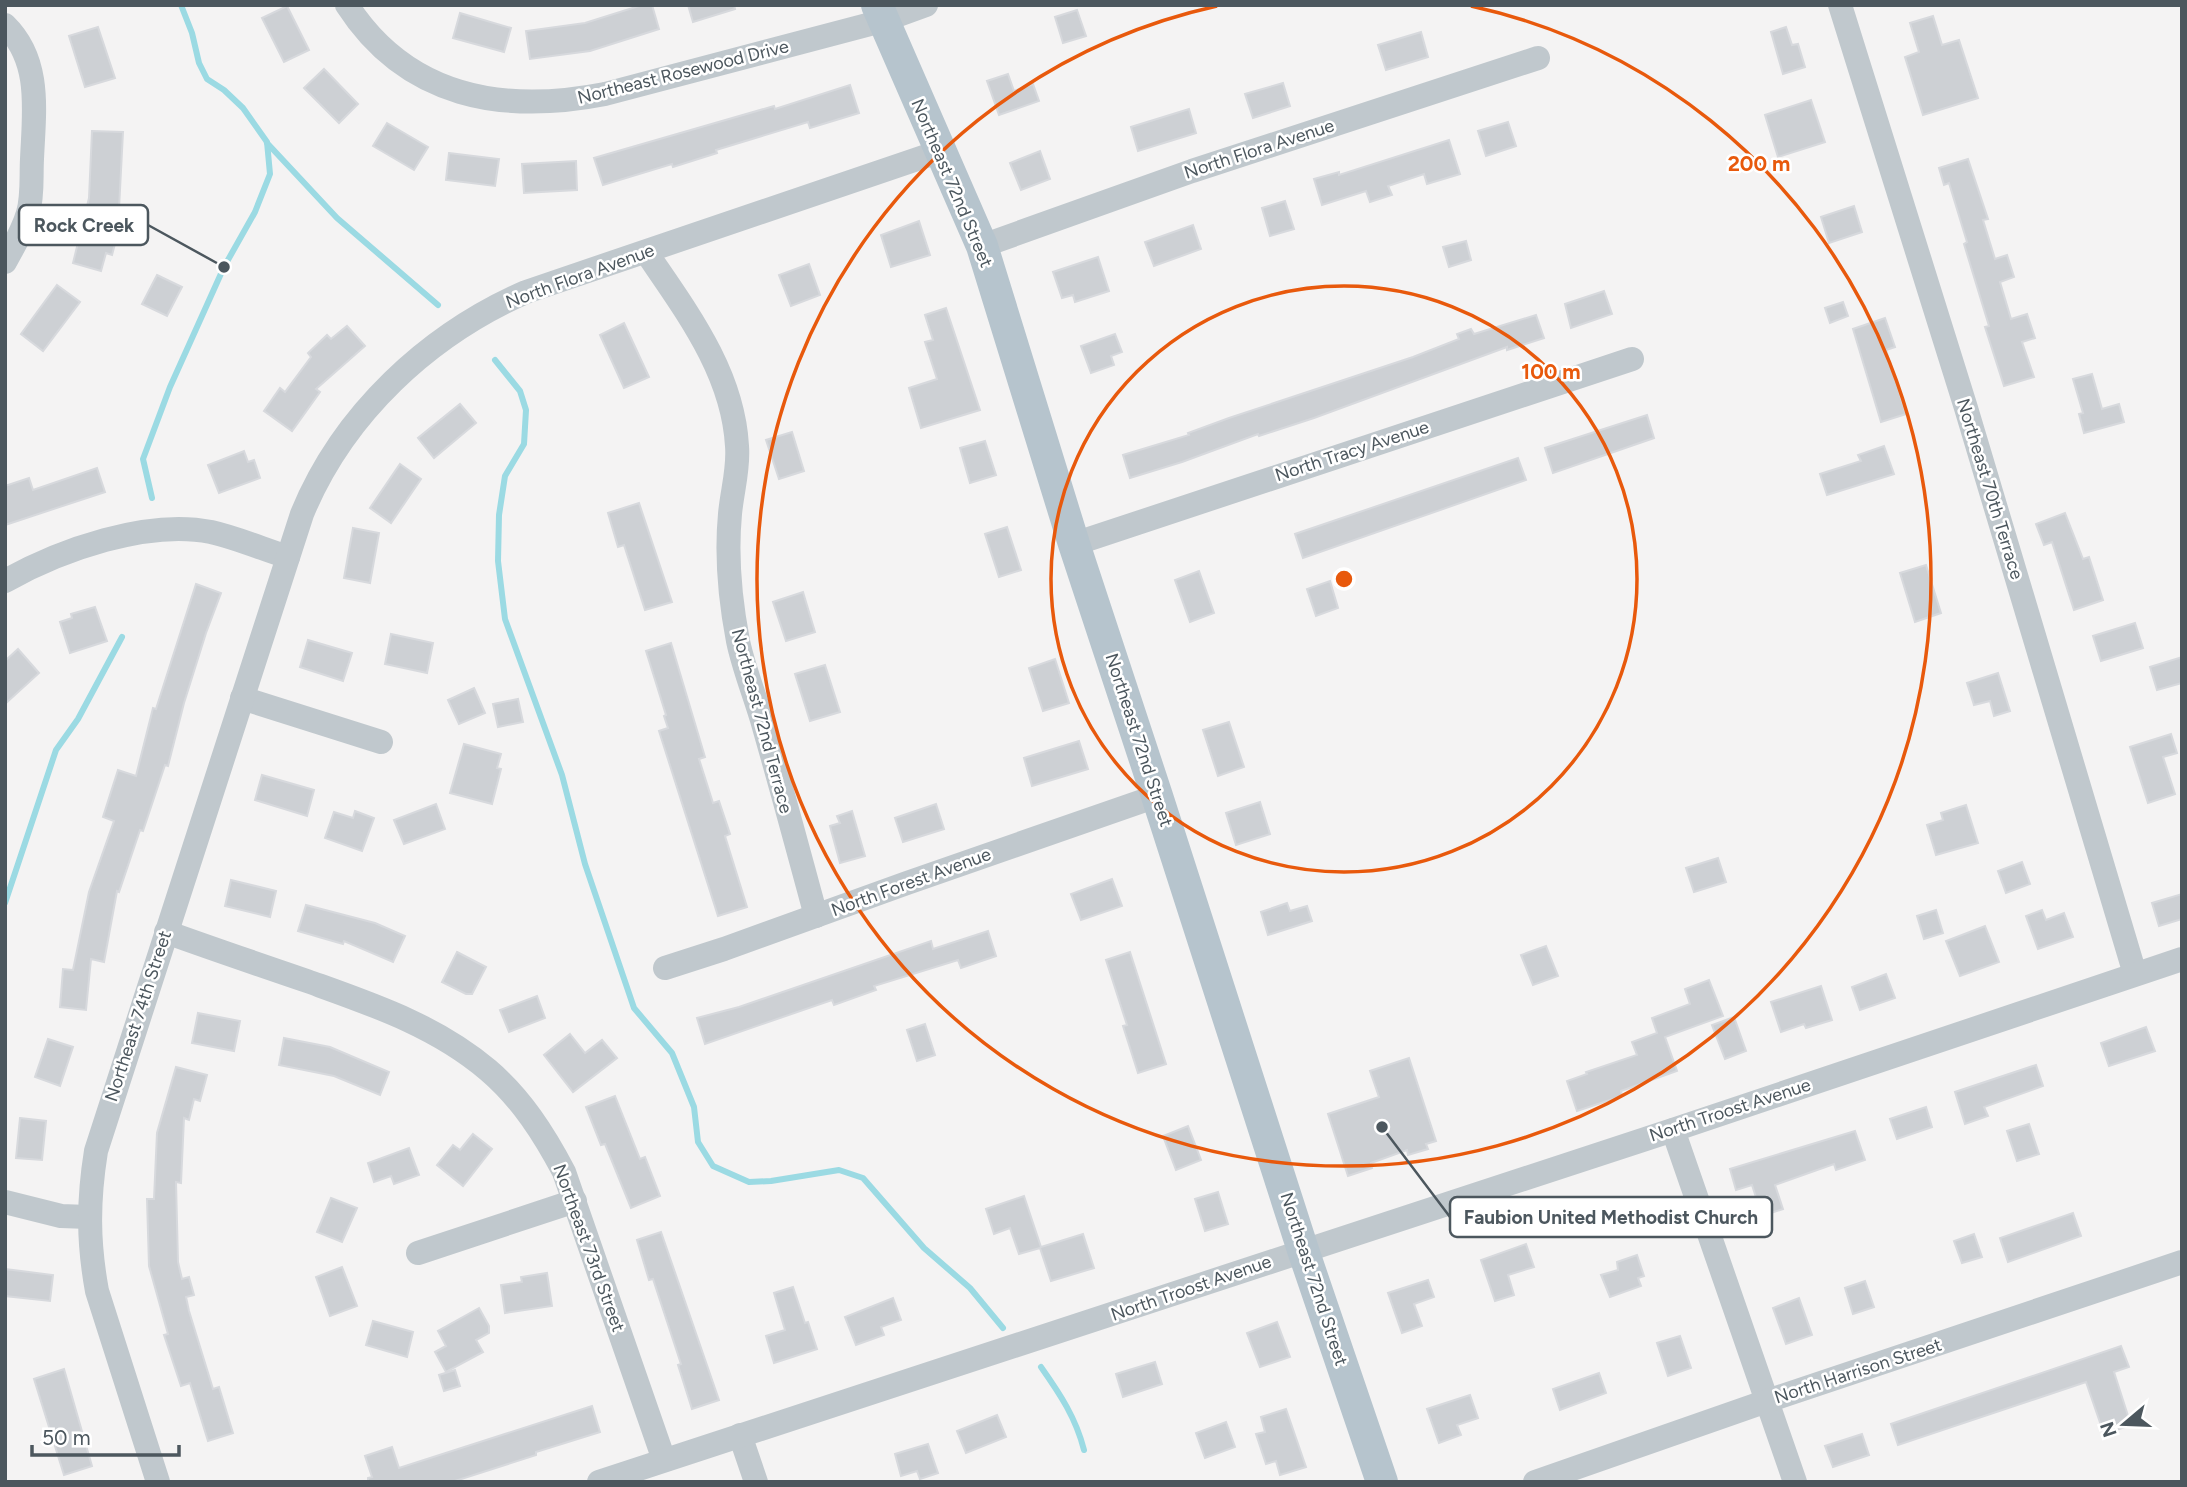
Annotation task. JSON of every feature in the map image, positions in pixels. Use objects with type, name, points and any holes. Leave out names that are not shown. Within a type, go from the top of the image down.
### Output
[{"type":"main road","name":"Northeast 72nd Street","points":[[879,13],[982,246],[1074,544],[1303,1250],[1382,1482]]},
{"type":"street","name":"Northeast Rosewood Drive","points":[[347,5],[375,42],[423,78],[474,96],[531,103],[574,100],[605,94],[879,13],[926,5]]},
{"type":"street","name":"Northeast 70th Terrace","points":[[1840,5],[1966,408],[2135,974]]},
{"type":"street","points":[[5,25],[23,48],[32,73],[35,100],[29,211],[8,257]]},
{"type":"street","name":"North Flora Avenue","points":[[982,246],[1192,171],[1538,58]]},
{"type":"street","name":"North Flora Avenue","points":[[288,557],[314,485],[329,458],[366,409],[420,358],[460,327],[503,302],[942,151]]},
{"type":"street","name":"Northeast 72nd Terrace","points":[[646,252],[692,319],[712,356],[728,395],[738,448],[728,544],[738,642],[816,916]]},
{"type":"street","name":"North Tracy Avenue","points":[[1074,544],[1632,359]]},
{"type":"street","points":[[5,581],[97,543],[137,533],[212,532],[288,557]]},
{"type":"street","name":"Northeast 74th Street","points":[[158,1482],[97,1291],[88,1217],[90,1183],[99,1135],[288,557]]},
{"type":"street","points":[[242,698],[381,742]]},
{"type":"street","name":"North Forest Avenue","points":[[665,968],[1157,796]]},
{"type":"street","name":"Northeast 73rd Street","points":[[166,932],[379,1006],[452,1043],[488,1070],[531,1117],[554,1153],[575,1201],[664,1460]]},
{"type":"street","name":"North Troost Avenue","points":[[599,1482],[1673,1130],[2182,959]]},
{"type":"street","points":[[1673,1130],[1795,1482]]},
{"type":"street","points":[[418,1254],[575,1201]]},
{"type":"street","points":[[5,1202],[61,1216],[88,1217]]},
{"type":"street","name":"North Harrison Street","points":[[1535,1482],[2182,1262]]},
{"type":"street","points":[[740,1435],[756,1482]]},
{"type":"building","points":[[642,5],[652,5],[659,29],[590,51],[530,59],[526,31],[585,23]]},
{"type":"building","points":[[688,5],[734,5],[735,9],[693,22]]},
{"type":"building","points":[[287,6],[309,50],[284,62],[262,18]]},
{"type":"building","points":[[1077,10],[1086,36],[1063,43],[1055,17]]},
{"type":"building","points":[[460,13],[511,28],[504,52],[453,38]]},
{"type":"building","points":[[1933,16],[1942,45],[1959,40],[1978,98],[1923,115],[1905,57],[1919,52],[1910,23]]},
{"type":"building","points":[[98,27],[115,78],[85,87],[69,36]]},
{"type":"building","points":[[1786,27],[1792,45],[1798,44],[1805,67],[1783,74],[1771,32]]},
{"type":"building","points":[[1421,32],[1428,57],[1386,70],[1378,45]]},
{"type":"building","points":[[324,69],[358,104],[339,123],[304,88]]},
{"type":"building","points":[[1008,74],[1014,91],[1033,84],[1039,101],[999,115],[987,81]]},
{"type":"building","points":[[1283,83],[1290,106],[1253,118],[1245,94]]},
{"type":"building","points":[[850,85],[859,113],[810,128],[808,122],[716,150],[717,153],[673,167],[672,164],[603,185],[594,158],[774,106],[775,109]]},
{"type":"building","points":[[1811,100],[1825,142],[1778,157],[1765,115]]},
{"type":"building","points":[[1189,109],[1196,133],[1138,151],[1131,127]]},
{"type":"building","points":[[1508,122],[1516,146],[1486,156],[1478,131]]},
{"type":"building","points":[[387,123],[428,147],[414,170],[373,146]]},
{"type":"building","points":[[92,131],[123,132],[119,209],[124,210],[112,255],[106,253],[101,271],[73,263],[89,198]]},
{"type":"building","points":[[1449,140],[1460,174],[1427,184],[1424,174],[1388,186],[1392,195],[1370,202],[1366,191],[1322,205],[1314,179],[1339,172],[1339,175]]},
{"type":"building","points":[[1040,151],[1050,179],[1021,190],[1010,163]]},
{"type":"building","points":[[449,153],[499,159],[495,186],[446,180]]},
{"type":"building","points":[[1968,159],[1988,219],[1983,220],[1995,259],[2007,255],[2014,277],[2000,282],[2011,319],[2027,314],[2035,338],[2022,342],[2034,377],[2004,386],[1985,327],[1989,326],[1964,244],[1967,242],[1949,183],[1944,185],[1939,168]]},
{"type":"building","points":[[576,161],[577,190],[524,193],[522,164]]},
{"type":"building","points":[[1285,201],[1294,229],[1270,236],[1262,208]]},
{"type":"building","points":[[1854,206],[1862,232],[1829,243],[1821,217]]},
{"type":"building","points":[[919,221],[930,255],[891,267],[881,235]]},
{"type":"building","points":[[1193,225],[1201,249],[1154,266],[1145,242]]},
{"type":"building","points":[[1466,241],[1471,260],[1449,267],[1443,247]]},
{"type":"building","points":[[1098,257],[1109,291],[1075,302],[1073,295],[1062,298],[1053,272]]},
{"type":"building","points":[[809,264],[820,295],[791,306],[779,275]]},
{"type":"building","points":[[157,275],[182,287],[167,316],[142,304]]},
{"type":"building","points":[[57,285],[80,302],[43,351],[21,334]]},
{"type":"building","points":[[1604,291],[1612,314],[1571,328],[1565,304]]},
{"type":"building","points":[[1843,302],[1848,316],[1830,323],[1825,308]]},
{"type":"building","points":[[946,308],[980,410],[921,428],[909,388],[937,379],[925,342],[933,340],[925,315]]},
{"type":"building","points":[[1536,315],[1544,338],[1507,350],[1507,347],[1314,418],[1259,436],[1258,434],[1130,478],[1123,455],[1189,435],[1188,433],[1229,418],[1413,357],[1459,339],[1457,334],[1471,329],[1474,334]]},
{"type":"building","points":[[1885,318],[1895,347],[1886,350],[1906,414],[1881,422],[1853,329]]},
{"type":"building","points":[[624,323],[649,377],[624,388],[600,335]]},
{"type":"building","points":[[347,326],[365,346],[316,389],[320,392],[292,431],[264,411],[280,388],[285,392],[311,357],[308,353],[327,335],[331,339]]},
{"type":"building","points":[[1115,334],[1122,352],[1111,356],[1114,365],[1091,373],[1081,346]]},
{"type":"building","points":[[2092,374],[2102,409],[2119,404],[2124,422],[2084,433],[2079,414],[2083,413],[2073,379]]},
{"type":"building","points":[[460,404],[476,423],[434,458],[418,438]]},
{"type":"building","points":[[1647,415],[1654,438],[1553,473],[1545,448]]},
{"type":"building","points":[[792,432],[804,471],[779,479],[766,440]]},
{"type":"building","points":[[985,441],[996,475],[970,483],[960,448]]},
{"type":"building","points":[[1884,446],[1894,474],[1827,495],[1820,474],[1861,461],[1858,455]]},
{"type":"building","points":[[244,451],[248,462],[254,460],[260,478],[219,493],[208,465]]},
{"type":"building","points":[[1518,458],[1526,480],[1303,558],[1295,534]]},
{"type":"building","points":[[400,464],[421,479],[391,523],[370,508]]},
{"type":"building","points":[[97,468],[105,492],[5,525],[5,486],[29,478],[33,490]]},
{"type":"building","points":[[639,503],[672,602],[645,610],[624,545],[618,547],[608,513]]},
{"type":"building","points":[[2065,513],[2083,559],[2089,557],[2103,600],[2074,610],[2052,542],[2044,545],[2036,524]]},
{"type":"building","points":[[1007,527],[1021,570],[999,577],[985,534]]},
{"type":"building","points":[[353,528],[379,533],[370,583],[344,578]]},
{"type":"building","points":[[1926,565],[1941,613],[1915,622],[1900,573]]},
{"type":"building","points":[[1199,571],[1214,613],[1190,622],[1175,580]]},
{"type":"building","points":[[1330,581],[1338,608],[1316,616],[1307,589]]},
{"type":"building","points":[[196,584],[221,593],[184,703],[168,766],[165,765],[143,831],[140,830],[119,892],[117,891],[104,962],[91,959],[86,1010],[60,1007],[63,969],[73,970],[89,892],[114,821],[103,817],[118,770],[136,776],[153,708],[156,709]]},
{"type":"building","points":[[803,592],[815,632],[786,641],[773,602]]},
{"type":"building","points":[[95,607],[107,641],[70,653],[60,622],[72,618],[71,614]]},
{"type":"building","points":[[2135,623],[2143,648],[2101,661],[2093,636]]},
{"type":"building","points":[[391,634],[433,643],[427,673],[385,664]]},
{"type":"building","points":[[308,640],[352,653],[343,681],[300,667]]},
{"type":"building","points":[[671,643],[705,757],[699,759],[713,803],[719,801],[730,834],[725,836],[747,907],[718,916],[659,731],[668,728],[664,716],[666,715],[646,651]]},
{"type":"building","points":[[18,649],[39,673],[5,704],[5,661]]},
{"type":"building","points":[[2182,657],[2182,683],[2157,690],[2150,667]]},
{"type":"building","points":[[1055,659],[1069,703],[1043,711],[1029,668]]},
{"type":"building","points":[[825,665],[840,712],[810,721],[795,674]]},
{"type":"building","points":[[1998,673],[2010,711],[1994,716],[1990,701],[1974,705],[1967,683]]},
{"type":"building","points":[[474,688],[485,713],[459,724],[448,700]]},
{"type":"building","points":[[518,699],[523,722],[498,727],[493,704]]},
{"type":"building","points":[[1229,722],[1244,767],[1218,776],[1203,730]]},
{"type":"building","points":[[2171,734],[2177,753],[2163,757],[2175,794],[2148,803],[2130,747]]},
{"type":"building","points":[[1079,741],[1088,769],[1032,786],[1024,758]]},
{"type":"building","points":[[464,744],[501,754],[497,768],[501,769],[492,804],[450,793]]},
{"type":"building","points":[[262,775],[314,790],[307,816],[255,800]]},
{"type":"building","points":[[1260,802],[1270,834],[1236,845],[1226,813]]},
{"type":"building","points":[[436,804],[445,829],[404,844],[394,820]]},
{"type":"building","points":[[936,804],[944,829],[903,842],[895,818]]},
{"type":"building","points":[[1966,805],[1978,843],[1936,855],[1927,825],[1943,820],[1941,813]]},
{"type":"building","points":[[355,811],[374,818],[362,851],[325,838],[334,812],[353,818]]},
{"type":"building","points":[[852,811],[865,856],[840,863],[830,826],[840,823],[837,816]]},
{"type":"building","points":[[1718,858],[1726,882],[1694,892],[1686,868]]},
{"type":"building","points":[[2022,862],[2030,884],[2006,893],[1998,871]]},
{"type":"building","points":[[1112,879],[1122,906],[1081,920],[1071,894]]},
{"type":"building","points":[[231,880],[276,891],[270,917],[225,906]]},
{"type":"building","points":[[2182,894],[2182,919],[2159,926],[2152,903]]},
{"type":"building","points":[[1287,903],[1290,911],[1307,906],[1312,921],[1268,935],[1261,912]]},
{"type":"building","points":[[306,905],[375,923],[405,936],[393,962],[344,941],[343,944],[298,931]]},
{"type":"building","points":[[1936,910],[1943,933],[1924,939],[1917,916]]},
{"type":"building","points":[[2042,910],[2046,920],[2064,913],[2073,937],[2038,949],[2026,916]]},
{"type":"building","points":[[1985,926],[1999,962],[1960,976],[1946,941]]},
{"type":"building","points":[[988,931],[996,956],[961,968],[958,960],[874,986],[876,990],[834,1005],[832,1000],[705,1044],[697,1018],[739,1007],[931,941],[933,949]]},
{"type":"building","points":[[1546,946],[1558,976],[1533,985],[1521,955]]},
{"type":"building","points":[[457,952],[486,967],[472,994],[466,994],[442,982]]},
{"type":"building","points":[[1130,952],[1166,1064],[1138,1073],[1123,1026],[1127,1025],[1106,960]]},
{"type":"building","points":[[1886,974],[1895,998],[1860,1010],[1852,987]]},
{"type":"building","points":[[1709,980],[1723,1016],[1665,1037],[1677,1071],[1621,1091],[1622,1096],[1577,1111],[1567,1081],[1637,1055],[1632,1042],[1657,1033],[1652,1018],[1690,1004],[1685,989]]},
{"type":"building","points":[[1821,986],[1832,1020],[1806,1028],[1804,1024],[1781,1032],[1771,1002]]},
{"type":"building","points":[[537,996],[545,1018],[509,1032],[500,1010]]},
{"type":"building","points":[[198,1013],[240,1021],[234,1051],[192,1043]]},
{"type":"building","points":[[1734,1017],[1746,1051],[1725,1059],[1712,1025]]},
{"type":"building","points":[[925,1024],[935,1055],[917,1061],[907,1030]]},
{"type":"building","points":[[2146,1027],[2155,1051],[2109,1066],[2101,1043]]},
{"type":"building","points":[[570,1034],[585,1053],[602,1040],[617,1058],[573,1092],[544,1055]]},
{"type":"building","points":[[284,1038],[330,1047],[389,1072],[380,1095],[334,1076],[279,1065]]},
{"type":"building","points":[[48,1039],[73,1047],[60,1086],[35,1077]]},
{"type":"building","points":[[1409,1058],[1436,1141],[1426,1144],[1428,1149],[1408,1155],[1407,1150],[1371,1163],[1372,1168],[1348,1176],[1328,1114],[1379,1097],[1370,1071]]},
{"type":"building","points":[[2036,1065],[2043,1086],[1984,1107],[1988,1116],[1965,1124],[1955,1092]]},
{"type":"building","points":[[176,1067],[207,1075],[200,1101],[194,1099],[189,1120],[184,1118],[181,1183],[176,1182],[178,1262],[182,1279],[189,1277],[194,1295],[186,1297],[189,1311],[213,1389],[219,1387],[233,1433],[208,1441],[190,1383],[181,1386],[164,1335],[168,1334],[149,1266],[147,1199],[154,1199],[157,1133]]},
{"type":"building","points":[[615,1096],[640,1159],[645,1157],[660,1196],[631,1208],[605,1144],[601,1145],[586,1107]]},
{"type":"building","points":[[1926,1107],[1932,1127],[1897,1139],[1890,1119]]},
{"type":"building","points":[[20,1118],[46,1121],[42,1160],[16,1158]]},
{"type":"building","points":[[2029,1124],[2039,1154],[2017,1161],[2007,1131]]},
{"type":"building","points":[[1188,1126],[1201,1160],[1176,1170],[1163,1136]]},
{"type":"building","points":[[1855,1131],[1865,1160],[1836,1170],[1834,1164],[1775,1185],[1783,1209],[1762,1216],[1752,1185],[1736,1190],[1730,1169]]},
{"type":"building","points":[[473,1134],[492,1149],[463,1186],[437,1165],[453,1145],[460,1150]]},
{"type":"building","points":[[409,1148],[419,1175],[394,1184],[391,1176],[374,1182],[368,1163]]},
{"type":"building","points":[[1218,1192],[1228,1224],[1205,1231],[1195,1199]]},
{"type":"building","points":[[1024,1196],[1041,1247],[1083,1234],[1094,1268],[1051,1281],[1040,1248],[1019,1254],[1010,1228],[994,1234],[986,1209]]},
{"type":"building","points":[[331,1198],[357,1208],[342,1242],[317,1232]]},
{"type":"building","points":[[2073,1213],[2081,1236],[2008,1262],[2000,1238]]},
{"type":"building","points":[[661,1232],[719,1400],[692,1409],[678,1365],[681,1364],[637,1240]]},
{"type":"building","points":[[1974,1234],[1982,1257],[1962,1263],[1954,1241]]},
{"type":"building","points":[[1526,1244],[1534,1267],[1508,1275],[1514,1295],[1495,1301],[1481,1260]]},
{"type":"building","points":[[1637,1255],[1644,1276],[1638,1278],[1641,1286],[1610,1297],[1601,1275],[1618,1270],[1617,1262]]},
{"type":"building","points":[[342,1267],[357,1306],[330,1316],[316,1277]]},
{"type":"building","points":[[5,1269],[53,1275],[50,1301],[5,1296]]},
{"type":"building","points":[[547,1273],[552,1306],[505,1313],[501,1285],[522,1282],[521,1277]]},
{"type":"building","points":[[1428,1280],[1434,1297],[1414,1304],[1422,1326],[1402,1333],[1388,1293]]},
{"type":"building","points":[[1865,1281],[1874,1307],[1853,1314],[1845,1288]]},
{"type":"building","points":[[793,1287],[817,1349],[774,1363],[766,1336],[785,1330],[774,1293]]},
{"type":"building","points":[[893,1298],[901,1320],[881,1327],[884,1335],[856,1345],[845,1317]]},
{"type":"building","points":[[1799,1298],[1812,1335],[1786,1344],[1773,1308]]},
{"type":"building","points":[[479,1308],[489,1326],[489,1333],[476,1340],[483,1352],[446,1372],[435,1352],[446,1346],[438,1331]]},
{"type":"building","points":[[373,1321],[413,1332],[407,1357],[366,1345]]},
{"type":"building","points":[[1277,1322],[1290,1357],[1260,1367],[1247,1333]]},
{"type":"building","points":[[1680,1336],[1691,1368],[1668,1376],[1657,1343]]},
{"type":"building","points":[[2121,1346],[2129,1367],[2114,1372],[2131,1425],[2104,1434],[2086,1382],[1898,1445],[1891,1424]]},
{"type":"building","points":[[1155,1362],[1162,1384],[1123,1397],[1116,1374]]},
{"type":"building","points":[[64,1369],[92,1466],[64,1475],[34,1379]]},
{"type":"building","points":[[455,1370],[460,1386],[444,1391],[439,1375]]},
{"type":"building","points":[[1599,1373],[1606,1393],[1560,1410],[1553,1389]]},
{"type":"building","points":[[1470,1395],[1478,1418],[1457,1425],[1461,1435],[1439,1443],[1427,1409]]},
{"type":"building","points":[[592,1406],[600,1432],[536,1452],[536,1455],[452,1482],[368,1482],[368,1478],[372,1477],[365,1456],[392,1447],[399,1468]]},
{"type":"building","points":[[1286,1409],[1306,1467],[1280,1475],[1276,1461],[1266,1464],[1256,1434],[1265,1432],[1261,1417]]},
{"type":"building","points":[[997,1415],[1006,1437],[966,1453],[957,1431]]},
{"type":"building","points":[[1226,1422],[1235,1447],[1205,1458],[1196,1433]]},
{"type":"building","points":[[1862,1434],[1869,1455],[1833,1467],[1825,1446]]},
{"type":"building","points":[[928,1444],[938,1473],[920,1479],[917,1471],[901,1476],[895,1454]]},
{"type":"waterway","points":[[152,498],[143,459],[170,387],[224,267],[255,212],[270,174],[267,142],[243,108],[207,79],[199,63],[192,33],[181,5]]},
{"type":"waterway","points":[[267,143],[337,218],[438,305]]},
{"type":"waterway","points":[[495,360],[520,391],[526,410],[524,444],[505,476],[499,515],[498,561],[505,619],[562,775],[585,864],[634,1008],[672,1053],[694,1107],[698,1142],[713,1166],[749,1182],[839,1170],[863,1178],[924,1248],[970,1288],[1003,1328]]},
{"type":"waterway","points":[[5,903],[56,750],[78,719],[122,637]]},
{"type":"waterway","points":[[1041,1367],[1067,1407],[1084,1450]]},
{"type":"place","name":"Rock Creek","points":[[224,267]]},
{"type":"place","name":"Faubion United Methodist Church","points":[[1382,1127]]}]
